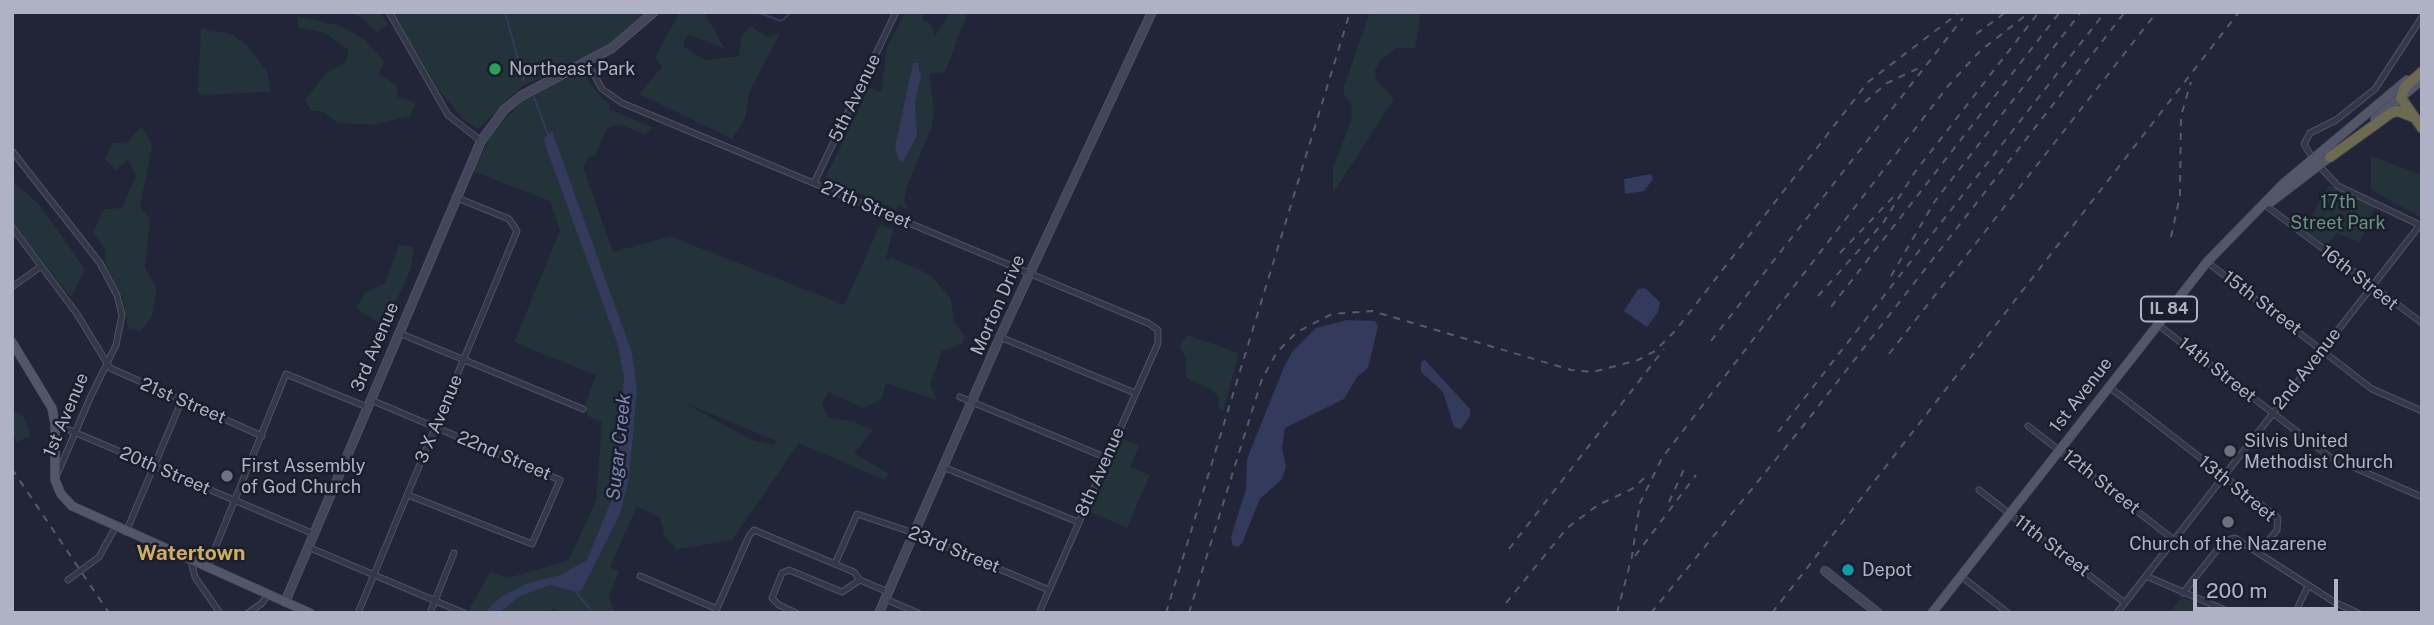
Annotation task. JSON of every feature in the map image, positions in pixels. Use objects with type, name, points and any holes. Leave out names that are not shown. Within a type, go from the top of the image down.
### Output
[{"type":"highway","points":[[2422,70],[2405,87],[2401,98],[2422,128]]},
{"type":"highway","points":[[2330,157],[2391,113],[2398,111],[2413,117]]},
{"type":"main road","name":"1st Avenue","points":[[1932,613],[2207,262],[2265,205],[2422,70]]},
{"type":"main road","name":"1st Avenue","points":[[2316,162],[2330,157],[2422,80]]},
{"type":"main road","points":[[12,342],[48,397],[55,424],[55,480],[61,494],[72,506],[126,533],[310,613]]},
{"type":"street","points":[[388,12],[448,114],[481,141]]},
{"type":"street","name":"3rd Avenue","points":[[285,602],[481,141],[504,110],[532,89],[612,48],[654,12]]},
{"type":"street","name":"5th Avenue","points":[[814,183],[896,12]]},
{"type":"street","name":"Morton Drive","points":[[879,613],[1036,257],[1152,12]]},
{"type":"street","points":[[2421,225],[2343,189],[2316,162],[2304,144],[2307,135],[2336,120],[2375,89],[2422,17]]},
{"type":"street","name":"27th Street","points":[[587,62],[598,83],[613,99],[1148,323],[1159,332]]},
{"type":"street","name":"1st Avenue","points":[[12,151],[110,279],[120,304],[122,327],[55,480]]},
{"type":"street","name":"3 X Avenue","points":[[358,613],[515,238],[516,225],[509,219],[455,197]]},
{"type":"street","name":"16th Street","points":[[2265,205],[2422,323]]},
{"type":"street","name":"2nd Avenue","points":[[2117,613],[2421,225]]},
{"type":"street","points":[[12,227],[77,314],[107,364]]},
{"type":"street","points":[[1036,257],[1038,271],[1052,283]]},
{"type":"street","name":"15th Street","points":[[2207,262],[2372,388],[2422,411]]},
{"type":"street","points":[[12,287],[40,267]]},
{"type":"street","name":"14th Street","points":[[2157,324],[2330,457],[2422,497]]},
{"type":"street","name":"8th Avenue","points":[[1039,613],[1158,343],[1159,332]]},
{"type":"street","points":[[399,333],[583,409]]},
{"type":"street","points":[[1000,337],[1135,393]]},
{"type":"street","name":"21st Street","points":[[107,364],[116,372],[262,436]]},
{"type":"street","name":"22nd Street","points":[[262,436],[286,374],[436,428],[560,480],[532,544],[408,495]]},
{"type":"street","name":"13th Street","points":[[2108,386],[2280,521],[2274,535],[2259,552]]},
{"type":"street","points":[[960,397],[1107,458]]},
{"type":"street","points":[[126,533],[182,400]]},
{"type":"street","name":"20th Street","points":[[55,424],[314,534]]},
{"type":"street","name":"12th Street","points":[[2028,426],[2174,540]]},
{"type":"street","points":[[206,568],[262,436]]},
{"type":"street","points":[[943,467],[1078,522]]},
{"type":"street","name":"11th Street","points":[[1979,490],[2125,603]]},
{"type":"street","name":"23rd Street","points":[[835,564],[857,514],[914,533],[1049,590]]},
{"type":"street","points":[[68,580],[99,557],[115,528]]},
{"type":"street","points":[[640,576],[716,611],[752,530],[758,529],[857,574],[860,580],[918,613]]},
{"type":"street","points":[[2183,593],[2228,538],[2239,539],[2308,586],[2358,613]]},
{"type":"street","points":[[309,547],[464,613]]},
{"type":"street","points":[[430,613],[454,553]]},
{"type":"street","points":[[191,561],[195,577],[220,613]]},
{"type":"street","points":[[796,613],[774,601],[772,594],[782,573],[789,570],[842,592],[860,580]]},
{"type":"street","points":[[1825,571],[1878,613]]},
{"type":"street","points":[[1961,576],[2008,613]]},
{"type":"street","points":[[2146,576],[2232,613]]},
{"type":"street","points":[[2295,613],[2308,586]]},
{"type":"street","points":[[248,613],[268,595]]},
{"type":"green space","points":[[354,12],[380,12],[388,25],[377,32]]},
{"type":"green space","name":"Northeast Park","points":[[393,12],[649,12],[614,42],[591,56],[522,86],[478,129],[463,119],[438,89]]},
{"type":"green space","points":[[680,12],[704,12],[724,48],[688,35],[683,46],[705,60],[739,56],[741,37],[750,26],[769,38],[781,32],[749,92],[746,116],[732,139],[639,94],[662,67],[655,58]]},
{"type":"green space","points":[[905,12],[923,12],[923,21],[930,23],[935,36],[950,12],[968,12],[945,72],[929,74],[934,108],[932,127],[907,186],[904,200],[908,209],[898,205],[896,210],[825,178],[869,88],[881,92],[887,47]]},
{"type":"green space","points":[[1370,12],[1421,12],[1415,48],[1397,48],[1379,61],[1375,71],[1376,79],[1394,99],[1333,193],[1333,168],[1351,121],[1352,107],[1344,95],[1344,86]]},
{"type":"green space","points":[[297,16],[341,26],[365,40],[384,61],[379,74],[396,85],[398,97],[416,102],[410,116],[373,125],[338,123],[324,112],[311,111],[305,100],[326,73],[346,62],[349,50],[325,33],[298,27]]},
{"type":"green space","points":[[201,28],[232,34],[249,47],[267,72],[271,92],[201,95],[198,92]]},
{"type":"green space","points":[[583,71],[594,89],[610,105],[609,109],[653,127],[645,135],[621,125],[607,128],[595,156],[588,157],[583,167],[613,252],[670,236],[844,305],[880,225],[893,229],[886,260],[892,258],[931,275],[951,299],[954,322],[965,336],[962,344],[942,351],[930,385],[937,400],[886,383],[881,400],[863,408],[828,392],[822,404],[828,417],[855,422],[873,431],[854,453],[889,474],[885,480],[799,443],[732,540],[677,549],[665,537],[660,518],[637,506],[610,567],[619,571],[609,597],[615,613],[562,613],[555,609],[543,613],[467,613],[490,572],[508,578],[569,560],[596,500],[602,422],[588,416],[585,405],[596,375],[514,342],[560,231],[550,201],[473,171],[493,131],[525,99],[549,84]],"holes":[[[687,404],[778,441],[774,445],[752,440]]]},
{"type":"green space","points":[[142,126],[152,146],[140,207],[150,219],[145,268],[157,288],[152,317],[141,331],[128,329],[123,298],[106,265],[105,250],[93,233],[104,209],[122,208],[136,176],[128,160],[116,170],[105,159],[113,143],[127,142]]},
{"type":"green space","points":[[2371,156],[2422,175],[2422,218],[2371,190]]},
{"type":"green space","points":[[12,181],[39,204],[85,269],[71,297],[12,222]]},
{"type":"green space","name":"17th Street Park","points":[[2329,185],[2375,207],[2360,243],[2337,233],[2325,247],[2304,230]]},
{"type":"green space","points":[[399,245],[414,247],[411,269],[398,297],[380,324],[356,308],[365,293],[385,283]]},
{"type":"green space","points":[[1187,335],[1239,353],[1223,411],[1219,408],[1219,397],[1210,389],[1186,378],[1186,358],[1179,347]]},
{"type":"green space","points":[[15,412],[23,416],[31,435],[17,442],[12,433],[12,414]]},
{"type":"green space","points":[[1123,439],[1139,446],[1130,467],[1150,475],[1127,528],[1090,512]]},
{"type":"green space","points":[[2182,597],[2218,613],[2169,613]]},
{"type":"water","points":[[913,63],[918,63],[921,77],[915,101],[917,136],[903,162],[899,160],[895,147]]},
{"type":"water","name":"Sugar Creek","points":[[552,131],[632,353],[637,390],[629,478],[620,514],[582,590],[576,592],[550,585],[518,597],[499,613],[484,613],[501,597],[528,583],[560,575],[587,560],[616,489],[624,376],[617,342],[547,150],[544,139]]},
{"type":"water","points":[[1651,174],[1653,179],[1644,191],[1625,194],[1624,179]]},
{"type":"water","points":[[1645,288],[1660,302],[1658,312],[1647,327],[1624,311],[1638,289]]},
{"type":"water","points":[[1347,320],[1375,321],[1378,326],[1368,368],[1357,377],[1344,399],[1285,428],[1282,448],[1286,467],[1282,479],[1260,499],[1242,543],[1238,547],[1233,546],[1231,537],[1246,489],[1247,459],[1284,367],[1292,352],[1316,328]]},
{"type":"water","points":[[1425,360],[1470,409],[1470,416],[1461,429],[1454,427],[1443,392],[1421,372],[1421,362]]},
{"type":"waterway","name":"Sugar Creek","points":[[505,12],[524,81]]},
{"type":"waterway","points":[[757,12],[781,21],[792,12]]},
{"type":"waterway","name":"Sugar Creek","points":[[534,97],[548,135]]},
{"type":"waterway","name":"Sugar Creek","points":[[591,554],[598,540]]},
{"type":"waterway","points":[[576,592],[593,613]]},
{"type":"railway","points":[[1166,613],[1350,12]]},
{"type":"railway","points":[[1189,613],[1262,379],[1277,352],[1297,332],[1332,314],[1372,311],[1571,370],[1593,372],[1638,360],[1655,351],[1676,330],[1868,82],[1960,12]]},
{"type":"railway","points":[[1976,34],[2006,12]]},
{"type":"railway","points":[[1617,613],[1632,556],[1640,503],[1662,458],[1948,86],[1980,51],[2030,12]]},
{"type":"railway","points":[[1883,223],[1915,172],[2039,12]]},
{"type":"railway","points":[[1831,307],[2060,12]]},
{"type":"railway","points":[[1891,276],[1935,201],[2081,12]]},
{"type":"railway","points":[[1778,432],[2105,12]]},
{"type":"railway","points":[[1651,613],[1803,426],[2125,12]]},
{"type":"railway","points":[[1889,354],[2157,12]]},
{"type":"railway","points":[[1772,613],[2239,12]]},
{"type":"railway","points":[[1711,341],[1963,18]]},
{"type":"railway","points":[[1865,102],[1887,83],[1921,67]]},
{"type":"railway","points":[[2171,237],[2180,196],[2181,116],[2191,82]]},
{"type":"railway","points":[[1840,253],[1895,195]]},
{"type":"railway","points":[[1818,296],[1883,223]]},
{"type":"railway","points":[[1509,549],[1664,349]]},
{"type":"railway","points":[[1669,502],[1685,467]]},
{"type":"railway","points":[[12,469],[109,613]]},
{"type":"railway","points":[[1506,603],[1567,528],[1598,505],[1632,489],[1649,474]]},
{"type":"railway","points":[[1635,556],[1696,475]]},
{"type":"place","name":"Northeast Park","points":[[495,69]]},
{"type":"place","name":"Silvis United Methodist Church","points":[[2230,451]]},
{"type":"place","name":"First Assembly of God Church","points":[[227,476]]},
{"type":"place","name":"Church of the Nazarene","points":[[2228,522]]},
{"type":"place","name":"Depot","points":[[1848,570]]},
{"type":"district","name":"Watertown","points":[[191,554]]}]
